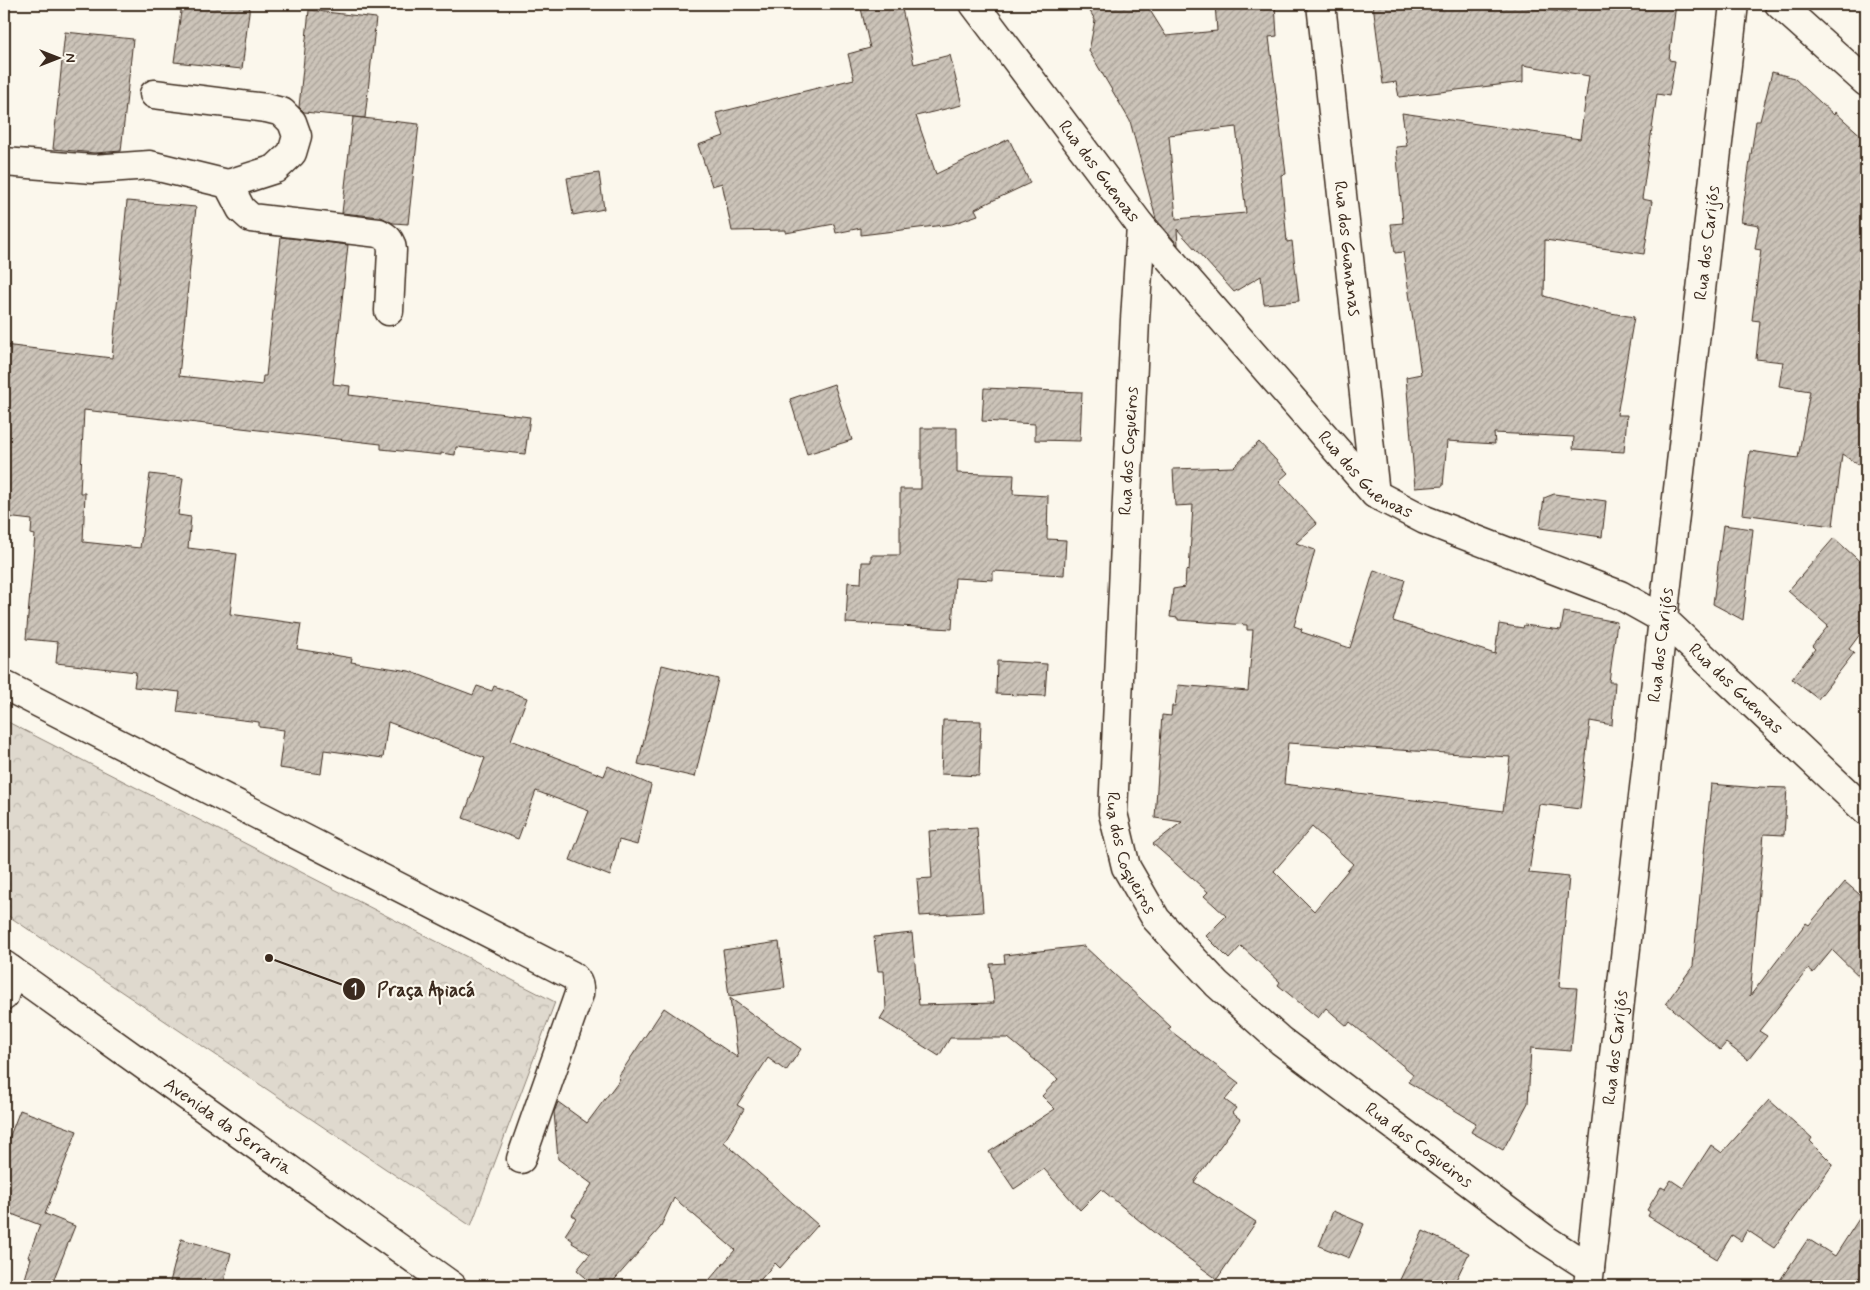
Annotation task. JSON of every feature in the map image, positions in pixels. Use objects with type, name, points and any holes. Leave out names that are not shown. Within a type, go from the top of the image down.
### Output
[{"type":"street","name":"Rua dos Guenoas","points":[[974,4],[1141,226],[1375,494],[1426,520],[1620,596],[1663,619],[1866,810]]},
{"type":"street","name":"Rua dos Guananas","points":[[1321,4],[1375,494]]},
{"type":"street","name":"Rua dos Carijós","points":[[1589,1277],[1734,4]]},
{"type":"street","points":[[1779,4],[1866,82]]},
{"type":"street","points":[[4,162],[93,169],[150,165],[228,184],[275,169],[292,153],[297,136],[292,122],[282,112],[266,108],[154,94]]},
{"type":"street","points":[[228,184],[241,209],[251,218],[378,233],[386,236],[391,242],[392,250],[389,311]]},
{"type":"street","name":"Rua dos Coqueiros","points":[[1141,226],[1134,330],[1113,813],[1126,867],[1156,920],[1217,984],[1274,1035],[1545,1239],[1589,1277]]},
{"type":"street","points":[[4,685],[571,974],[577,979],[580,986],[579,994],[522,1159]]},
{"type":"street","points":[[4,996],[7,967]]},
{"type":"street","name":"Avenida da Serraria","points":[[7,967],[452,1286]]},
{"type":"green space","points":[[4,720],[555,1002],[471,1226],[4,913]]},
{"type":"building","points":[[182,4],[250,4],[242,69],[174,62]]},
{"type":"building","points":[[860,4],[901,4],[914,64],[950,55],[962,105],[916,116],[936,174],[1009,139],[1030,183],[975,209],[978,215],[952,224],[861,235],[861,228],[836,233],[834,224],[786,233],[786,230],[732,231],[722,183],[712,186],[698,145],[724,136],[716,113],[854,79],[848,54],[870,48]]},
{"type":"building","points":[[1086,4],[1146,4],[1166,36],[1217,31],[1215,4],[1275,4],[1277,36],[1269,37],[1286,174],[1281,175],[1287,242],[1292,241],[1299,301],[1264,304],[1261,276],[1234,292],[1177,229],[1178,245],[1156,219],[1130,121],[1089,51],[1095,20]],"holes":[[[1236,127],[1246,213],[1176,219],[1169,135]]]},
{"type":"building","points":[[1373,4],[1504,4],[1568,13],[1569,4],[1676,4],[1669,60],[1675,61],[1669,96],[1657,94],[1642,199],[1652,201],[1644,254],[1545,240],[1544,296],[1593,310],[1634,317],[1617,415],[1627,415],[1624,452],[1573,449],[1574,437],[1494,433],[1495,444],[1447,441],[1443,486],[1415,488],[1406,377],[1421,374],[1403,252],[1395,253],[1391,224],[1403,223],[1396,147],[1407,146],[1402,113],[1580,139],[1589,76],[1523,65],[1523,82],[1399,97],[1396,82],[1383,84]]},
{"type":"building","points":[[309,10],[376,18],[365,118],[304,112],[299,107]]},
{"type":"building","points":[[65,32],[133,39],[121,151],[95,153],[53,149]]},
{"type":"building","points":[[1772,72],[1794,78],[1834,115],[1835,112],[1865,139],[1858,146],[1866,153],[1866,470],[1842,454],[1833,526],[1742,514],[1750,451],[1798,458],[1810,391],[1779,386],[1783,362],[1756,359],[1760,321],[1752,320],[1761,250],[1755,249],[1759,225],[1741,222],[1756,121],[1760,121]]},
{"type":"building","points":[[353,117],[419,124],[408,224],[393,223],[381,217],[342,213]]},
{"type":"building","points":[[599,173],[604,209],[573,215],[567,178]]},
{"type":"building","points":[[127,201],[196,207],[179,376],[262,385],[263,376],[266,376],[281,237],[348,245],[333,384],[350,386],[349,395],[530,417],[525,454],[456,447],[455,455],[441,453],[441,455],[381,449],[381,444],[84,410],[80,493],[85,493],[83,542],[140,548],[150,474],[183,478],[178,515],[191,517],[188,548],[237,554],[230,614],[301,624],[297,649],[352,658],[351,662],[409,671],[473,695],[477,686],[492,691],[494,686],[527,698],[511,740],[604,776],[608,766],[651,785],[637,845],[619,840],[610,876],[570,860],[589,811],[536,791],[518,839],[463,818],[485,758],[388,722],[383,758],[324,750],[321,774],[279,768],[284,730],[259,727],[259,722],[177,712],[180,692],[134,687],[136,672],[56,663],[58,642],[26,639],[35,535],[31,534],[32,520],[6,517],[4,515],[4,345],[112,358]]},
{"type":"building","points":[[834,384],[852,440],[807,454],[790,399]]},
{"type":"building","points":[[984,388],[1082,392],[1080,441],[1035,440],[1035,424],[982,421]]},
{"type":"building","points":[[921,428],[957,428],[957,473],[1014,475],[1013,494],[1048,496],[1047,539],[1066,540],[1064,575],[993,571],[993,580],[955,578],[952,629],[846,623],[848,582],[861,583],[862,562],[871,562],[871,555],[900,555],[900,489],[921,489]]},
{"type":"building","points":[[1259,442],[1288,473],[1279,481],[1317,524],[1296,543],[1315,550],[1294,626],[1302,629],[1301,632],[1350,648],[1374,570],[1405,580],[1393,621],[1495,654],[1499,624],[1523,628],[1524,625],[1561,630],[1564,612],[1617,622],[1609,682],[1615,682],[1612,725],[1590,721],[1580,809],[1539,804],[1529,873],[1569,877],[1559,987],[1577,988],[1571,1051],[1531,1048],[1528,1103],[1503,1150],[1471,1132],[1476,1123],[1408,1082],[1413,1074],[1350,1022],[1347,1026],[1326,1008],[1318,1018],[1278,985],[1280,982],[1241,946],[1229,959],[1206,936],[1226,916],[1204,896],[1208,892],[1153,844],[1182,822],[1155,818],[1162,715],[1171,716],[1172,706],[1175,706],[1178,685],[1248,691],[1253,630],[1247,630],[1247,625],[1178,620],[1178,618],[1170,617],[1173,589],[1185,587],[1186,570],[1189,571],[1193,505],[1175,506],[1173,469],[1233,467]],"holes":[[[1288,743],[1510,757],[1503,811],[1284,784]],[[1312,827],[1353,864],[1314,911],[1274,871]]]},
{"type":"building","points":[[1554,494],[1606,501],[1602,537],[1540,528],[1544,498]]},
{"type":"building","points":[[1723,525],[1753,529],[1743,620],[1713,604]]},
{"type":"building","points":[[1834,538],[1866,567],[1866,626],[1849,649],[1854,653],[1818,699],[1792,679],[1815,649],[1812,646],[1828,626],[1788,591]]},
{"type":"building","points":[[997,661],[1047,664],[1045,696],[996,694]]},
{"type":"building","points":[[662,665],[718,679],[695,777],[638,764]]},
{"type":"building","points":[[943,720],[981,721],[979,776],[941,774]]},
{"type":"building","points":[[1711,784],[1758,788],[1787,788],[1784,835],[1764,834],[1750,996],[1806,923],[1809,925],[1845,882],[1866,900],[1866,983],[1832,950],[1813,973],[1808,969],[1759,1031],[1767,1036],[1748,1060],[1726,1043],[1720,1050],[1666,1003],[1693,966]]},
{"type":"building","points":[[977,828],[983,912],[920,916],[917,879],[932,878],[929,831]]},
{"type":"building","points":[[912,933],[919,1005],[994,1003],[990,964],[1005,963],[1004,955],[1084,946],[1171,1027],[1168,1029],[1239,1083],[1225,1100],[1236,1108],[1232,1113],[1240,1119],[1194,1182],[1256,1222],[1217,1279],[1163,1240],[1101,1189],[1080,1210],[1044,1169],[1014,1189],[989,1152],[1055,1109],[1042,1096],[1058,1079],[1008,1038],[950,1038],[939,1056],[880,1019],[886,1009],[884,971],[878,971],[874,937]]},
{"type":"building","points":[[779,942],[785,988],[729,996],[723,950]]},
{"type":"building","points":[[730,998],[801,1049],[786,1071],[768,1058],[737,1105],[744,1109],[724,1142],[818,1225],[780,1268],[775,1263],[755,1286],[704,1286],[735,1250],[674,1198],[660,1228],[609,1286],[595,1286],[577,1270],[590,1254],[572,1243],[573,1241],[565,1235],[576,1218],[572,1215],[592,1184],[558,1159],[554,1112],[558,1102],[587,1123],[620,1079],[618,1077],[664,1008],[738,1058]]},
{"type":"building","points":[[1769,1100],[1812,1138],[1810,1141],[1833,1164],[1774,1248],[1747,1230],[1741,1241],[1732,1235],[1717,1259],[1648,1216],[1650,1212],[1647,1210],[1661,1187],[1665,1189],[1671,1180],[1683,1188],[1711,1145],[1722,1153]]},
{"type":"building","points":[[20,1110],[77,1131],[45,1214],[75,1226],[51,1286],[23,1286],[31,1258],[28,1257],[40,1225],[4,1211],[4,1151]]},
{"type":"building","points":[[1866,1208],[1866,1286],[1776,1286],[1808,1239],[1835,1256]]},
{"type":"building","points":[[1333,1211],[1364,1224],[1349,1258],[1319,1246]]},
{"type":"building","points":[[1423,1231],[1469,1253],[1453,1286],[1397,1286]]},
{"type":"building","points":[[181,1239],[231,1253],[223,1286],[169,1286]]},
{"type":"place","name":"Praça Apiacá","points":[[269,958]]}]
